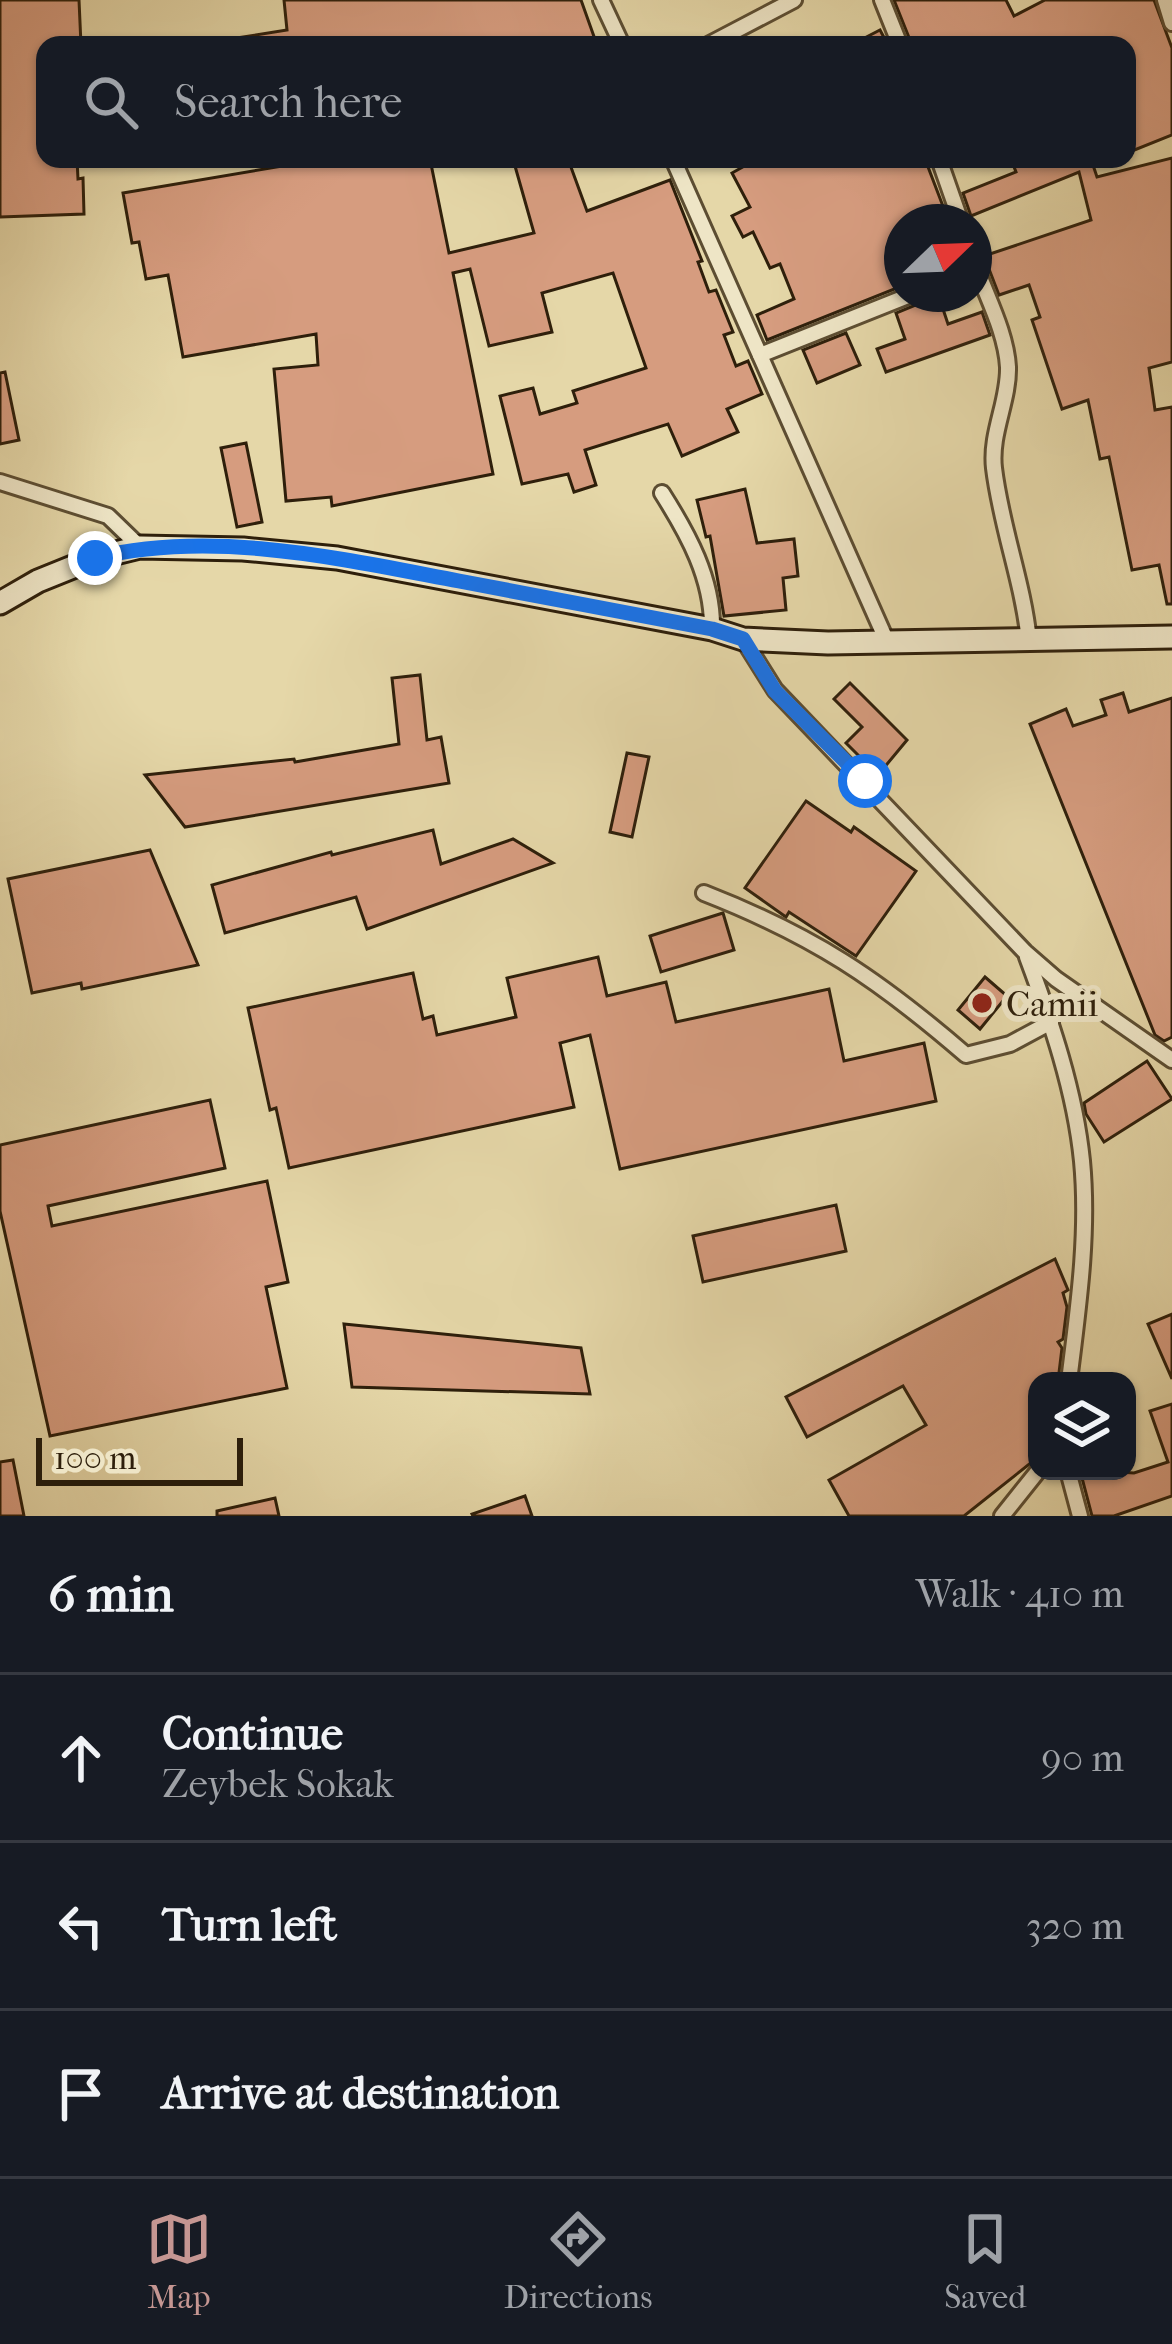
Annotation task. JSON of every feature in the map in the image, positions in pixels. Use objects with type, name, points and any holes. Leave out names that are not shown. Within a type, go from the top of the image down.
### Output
[{"type":"street","points":[[602,0],[618,36]]},
{"type":"street","points":[[726,36],[794,0]]},
{"type":"street","points":[[881,0],[896,36]]},
{"type":"street","points":[[1165,0],[1172,23]]},
{"type":"street","points":[[677,168],[888,644]]},
{"type":"street","points":[[942,168],[955,204]]},
{"type":"street","points":[[760,355],[884,306]]},
{"type":"street","points":[[992,312],[1008,369],[993,442],[994,466],[1029,641]]},
{"type":"street","points":[[0,482],[108,515],[140,547]]},
{"type":"street","points":[[662,494],[692,540],[712,611],[712,629]]},
{"type":"street","points":[[0,603],[38,581],[95,558],[140,547],[243,549],[337,558],[712,629],[743,639],[888,644],[1172,637]]},
{"type":"street","points":[[743,639],[775,691],[1025,952],[1172,1060]]},
{"type":"street","points":[[704,893],[777,921],[832,952],[897,995],[966,1055],[1010,1044],[1051,1022]]},
{"type":"street","points":[[1025,952],[1051,1022],[1082,1156],[1085,1211],[1070,1372]]},
{"type":"street","points":[[1001,1516],[1031,1480]]},
{"type":"street","points":[[1070,1480],[1080,1516]]},
{"type":"building","points":[[0,0],[79,0],[81,36],[36,36],[36,168],[77,168],[78,179],[83,178],[84,214],[0,217]]},
{"type":"building","points":[[284,0],[581,0],[594,36],[249,36],[287,30]]},
{"type":"building","points":[[894,0],[1006,0],[1014,16],[1045,0],[1154,0],[1172,48],[1172,135],[1136,149],[1136,36],[908,36]]},
{"type":"building","points":[[1172,158],[1172,362],[1149,368],[1155,410],[1172,407],[1172,604],[1167,604],[1159,565],[1132,570],[1109,457],[1100,459],[1088,400],[1062,409],[1032,320],[1040,317],[1029,285],[999,295],[992,277],[992,253],[1091,220],[1079,172],[992,207],[967,204],[963,193],[1016,172],[1014,168],[1094,168],[1097,177]]},
{"type":"building","points":[[270,168],[432,168],[449,253],[534,233],[516,168],[571,168],[587,211],[670,180],[709,292],[716,290],[733,332],[724,335],[736,366],[748,361],[762,394],[727,409],[738,432],[682,456],[668,424],[585,450],[596,485],[574,492],[568,474],[522,484],[500,396],[533,388],[540,414],[577,403],[573,391],[646,368],[613,273],[542,293],[552,332],[489,346],[470,269],[453,273],[493,474],[332,506],[331,497],[286,501],[274,369],[318,365],[316,334],[183,357],[168,275],[146,279],[139,242],[132,243],[123,193]]},
{"type":"building","points":[[741,168],[928,168],[942,204],[884,204],[884,293],[767,340],[757,315],[794,299],[780,264],[770,268],[753,232],[743,237],[732,216],[750,207],[732,173]]},
{"type":"building","points":[[944,312],[948,324],[982,312],[990,335],[886,372],[877,349],[905,339],[896,313]]},
{"type":"building","points":[[846,333],[860,365],[817,383],[803,350]]},
{"type":"building","points":[[5,372],[19,440],[0,444],[0,373]]},
{"type":"building","points":[[246,443],[262,522],[237,527],[221,448]]},
{"type":"building","points":[[745,489],[757,543],[794,539],[798,576],[783,578],[786,610],[724,616],[710,536],[706,537],[697,500]]},
{"type":"building","points":[[420,675],[427,740],[441,737],[449,783],[185,827],[145,775],[295,762],[399,744],[392,678]]},
{"type":"building","points":[[850,683],[907,740],[878,775],[846,743],[862,727],[834,699]]},
{"type":"building","points":[[1123,693],[1129,712],[1172,698],[1172,1037],[1164,1041],[1155,1035],[1030,724],[1066,709],[1073,726],[1106,715],[1101,700]]},
{"type":"building","points":[[627,753],[649,757],[632,837],[610,832]]},
{"type":"building","points":[[806,801],[851,832],[854,827],[916,871],[856,956],[745,888]]},
{"type":"building","points":[[433,830],[441,864],[513,839],[553,863],[367,929],[356,897],[225,933],[212,885]]},
{"type":"building","points":[[150,850],[198,965],[82,989],[81,983],[32,993],[8,879]]},
{"type":"building","points":[[723,913],[734,950],[661,972],[650,936]]},
{"type":"building","points":[[598,957],[607,996],[666,982],[676,1022],[829,989],[844,1061],[924,1043],[936,1101],[620,1169],[590,1035],[560,1043],[574,1107],[289,1168],[276,1108],[270,1110],[248,1008],[413,973],[423,1019],[433,1016],[437,1035],[516,1017],[507,978]]},
{"type":"building","name":"Camii","points":[[985,977],[1007,996],[980,1029],[958,1010]]},
{"type":"building","points":[[1147,1061],[1172,1099],[1104,1142],[1084,1103]]},
{"type":"building","points":[[210,1100],[225,1168],[48,1206],[52,1226],[267,1181],[288,1282],[266,1287],[287,1388],[50,1436],[0,1211],[0,1145]]},
{"type":"building","points":[[836,1205],[846,1251],[703,1282],[693,1236]]},
{"type":"building","points":[[1055,1259],[1068,1290],[1063,1293],[1067,1307],[1063,1339],[1058,1342],[1062,1348],[1059,1372],[1028,1372],[1028,1465],[964,1516],[849,1516],[829,1480],[926,1425],[903,1386],[807,1437],[786,1397]]},
{"type":"building","points":[[1172,1314],[1172,1379],[1148,1324]]},
{"type":"building","points":[[344,1324],[581,1348],[590,1394],[352,1387]]},
{"type":"building","points":[[1172,1404],[1172,1496],[1114,1516],[1092,1516],[1083,1480],[1136,1480],[1136,1472],[1168,1462],[1150,1411]]},
{"type":"building","points":[[13,1460],[24,1516],[0,1516],[0,1462]]},
{"type":"building","points":[[525,1496],[532,1516],[472,1514]]},
{"type":"building","points":[[275,1498],[279,1516],[217,1516],[217,1511]]},
{"type":"place","name":"Camii","points":[[982,1003]]},
{"type":"route","points":[[95,558],[140,547],[243,549],[337,558],[712,629],[743,639],[775,691],[865,781]]}]
